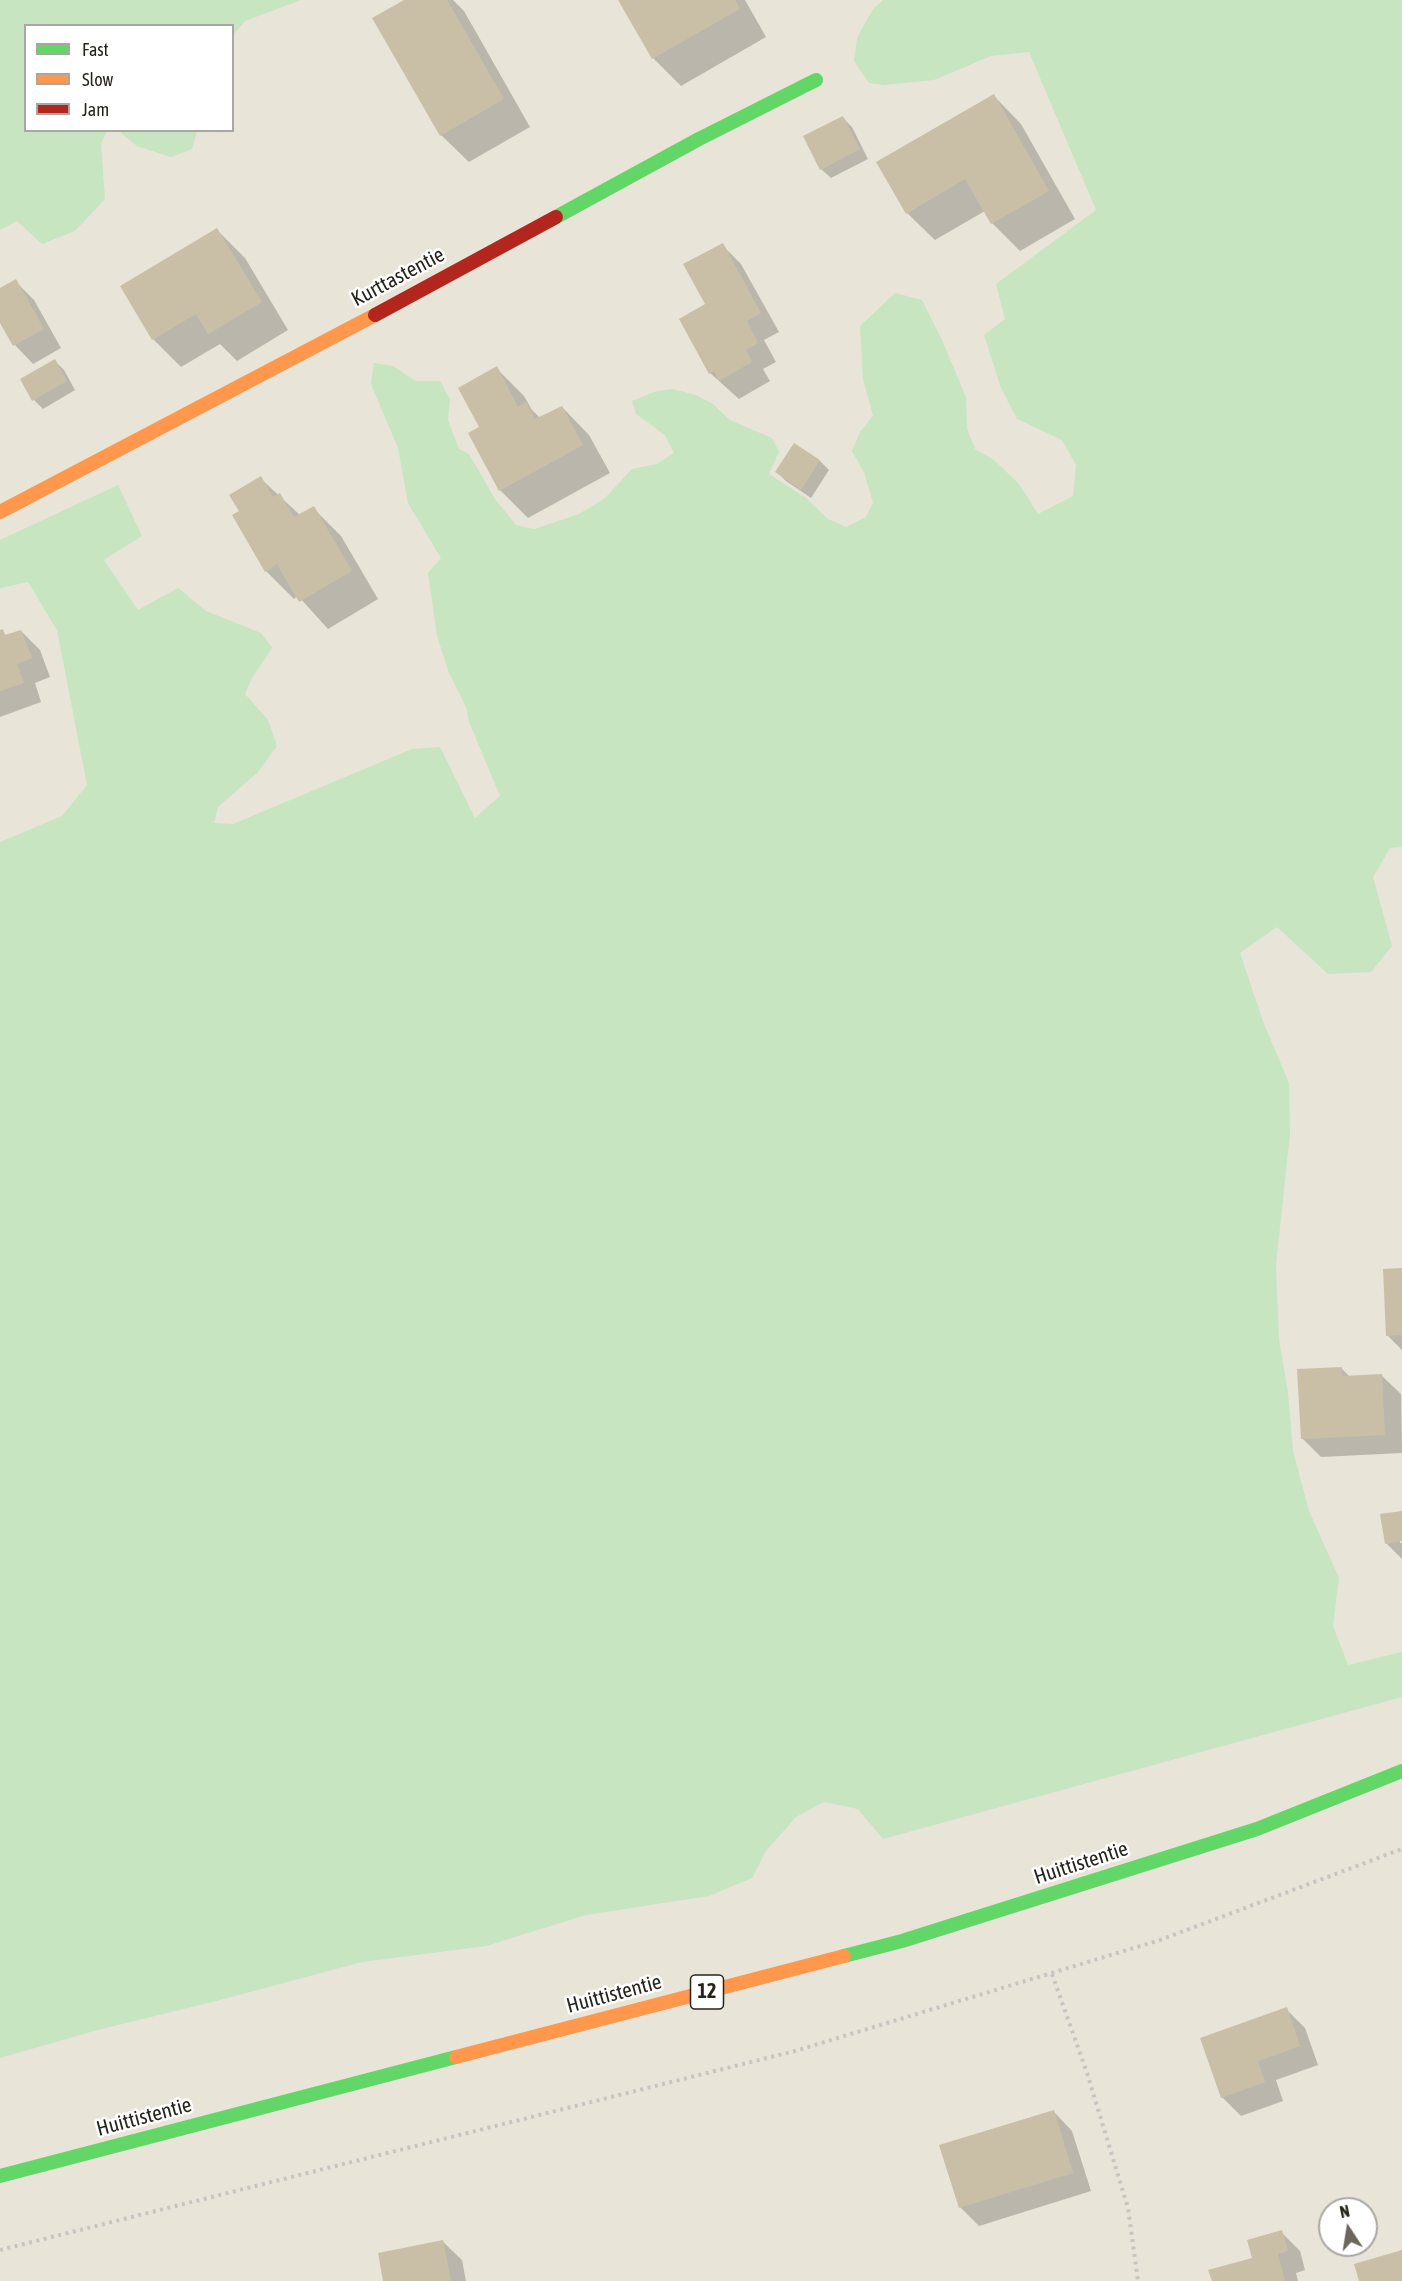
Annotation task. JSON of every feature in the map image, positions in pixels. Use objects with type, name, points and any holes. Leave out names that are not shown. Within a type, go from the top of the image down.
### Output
[{"type":"main road","name":"Kurttastentie","points":[[0,513],[290,361],[699,139],[816,80]]},
{"type":"main road","name":"Huittistentie","points":[[0,2176],[902,1941],[1257,1829],[1402,1771]]},
{"type":"path","points":[[0,2250],[795,2051],[1160,1941],[1402,1849]]},
{"type":"path","points":[[1052,1974],[1087,2073],[1128,2208],[1138,2281]]},
{"type":"green space","points":[[0,0],[301,0],[245,21],[234,34],[234,24],[24,24],[24,132],[107,132],[101,144],[105,199],[75,231],[42,244],[17,221],[0,230]]},
{"type":"green space","points":[[883,0],[1402,0],[1402,847],[1390,848],[1373,877],[1392,946],[1371,972],[1328,974],[1277,927],[1240,953],[1264,1024],[1289,1083],[1290,1134],[1276,1265],[1279,1340],[1288,1393],[1293,1451],[1309,1511],[1339,1578],[1333,1626],[1348,1665],[1402,1652],[1402,1697],[883,1839],[858,1809],[824,1802],[796,1817],[766,1851],[752,1878],[709,1896],[586,1915],[486,1946],[362,1962],[94,2031],[0,2058],[0,842],[62,816],[87,785],[57,630],[28,582],[0,588],[0,540],[118,485],[142,536],[104,560],[138,610],[178,588],[206,611],[261,633],[272,648],[251,680],[245,694],[268,720],[277,746],[258,772],[218,807],[214,823],[233,824],[412,749],[440,747],[475,818],[500,796],[469,722],[466,707],[449,673],[437,636],[428,573],[441,558],[408,503],[398,448],[371,384],[374,363],[393,366],[416,381],[440,381],[450,399],[448,420],[459,449],[469,454],[495,499],[516,525],[534,529],[579,514],[605,498],[632,469],[657,464],[674,453],[665,435],[636,414],[632,401],[657,391],[673,389],[696,395],[713,404],[730,420],[772,438],[779,452],[769,474],[806,498],[828,519],[846,527],[866,517],[873,503],[864,472],[852,451],[860,432],[873,416],[863,379],[860,326],[895,293],[922,300],[966,397],[967,429],[975,449],[994,460],[1019,484],[1038,514],[1073,496],[1076,465],[1062,440],[1017,419],[1001,388],[984,335],[1005,319],[996,284],[1096,210],[1029,52],[991,56],[934,80],[884,85],[869,83],[854,61],[857,38],[873,9]]},
{"type":"green space","points":[[120,132],[197,132],[192,149],[171,157],[137,146]]},
{"type":"building","points":[[404,0],[447,0],[504,99],[440,136],[372,18]]},
{"type":"building","points":[[618,0],[735,0],[740,9],[652,59]]},
{"type":"building","points":[[994,94],[1049,191],[991,224],[965,179],[906,214],[876,162]]},
{"type":"building","points":[[843,116],[860,149],[820,170],[803,136]]},
{"type":"building","points":[[217,228],[262,302],[208,334],[196,314],[152,340],[120,286]]},
{"type":"building","points":[[723,243],[761,313],[747,321],[758,343],[746,350],[752,362],[719,381],[714,371],[709,374],[679,319],[705,304],[683,264]]},
{"type":"building","points":[[16,279],[44,329],[13,346],[0,323],[0,288]]},
{"type":"building","points":[[55,359],[67,381],[32,401],[20,379]]},
{"type":"building","points":[[497,366],[518,407],[526,402],[535,419],[562,406],[583,445],[499,491],[468,433],[479,427],[458,388]]},
{"type":"building","points":[[794,443],[820,460],[801,490],[775,472]]},
{"type":"building","points":[[261,476],[273,497],[280,493],[294,517],[314,506],[352,571],[299,602],[277,564],[265,572],[232,515],[239,511],[229,495]]},
{"type":"building","points":[[3,629],[5,635],[21,630],[32,658],[17,664],[24,683],[0,691],[0,630]]},
{"type":"building","points":[[1402,1268],[1402,1335],[1386,1336],[1383,1269]]},
{"type":"building","points":[[1342,1367],[1342,1376],[1382,1374],[1385,1435],[1301,1439],[1297,1369]]},
{"type":"building","points":[[1402,1511],[1402,1541],[1385,1544],[1380,1514]]},
{"type":"building","points":[[1287,2007],[1300,2046],[1258,2061],[1265,2082],[1221,2098],[1200,2038]]},
{"type":"building","points":[[1054,2110],[1073,2173],[959,2208],[939,2145]]},
{"type":"building","points":[[1282,2230],[1288,2251],[1278,2254],[1285,2281],[1212,2281],[1208,2270],[1252,2258],[1247,2240]]},
{"type":"building","points":[[443,2240],[451,2281],[383,2281],[378,2253]]},
{"type":"building","points":[[1402,2250],[1402,2281],[1359,2281],[1354,2264]]},
{"type":"traffic: fast","points":[[556,217],[699,139],[816,80]]},
{"type":"traffic: fast","points":[[844,1956],[902,1941],[1257,1829],[1402,1771]]},
{"type":"traffic: fast","points":[[0,2176],[456,2057]]},
{"type":"traffic: slow","points":[[0,512],[375,315]]},
{"type":"traffic: slow","points":[[456,2057],[844,1956]]},
{"type":"traffic: jam","points":[[375,315],[556,217]]}]
